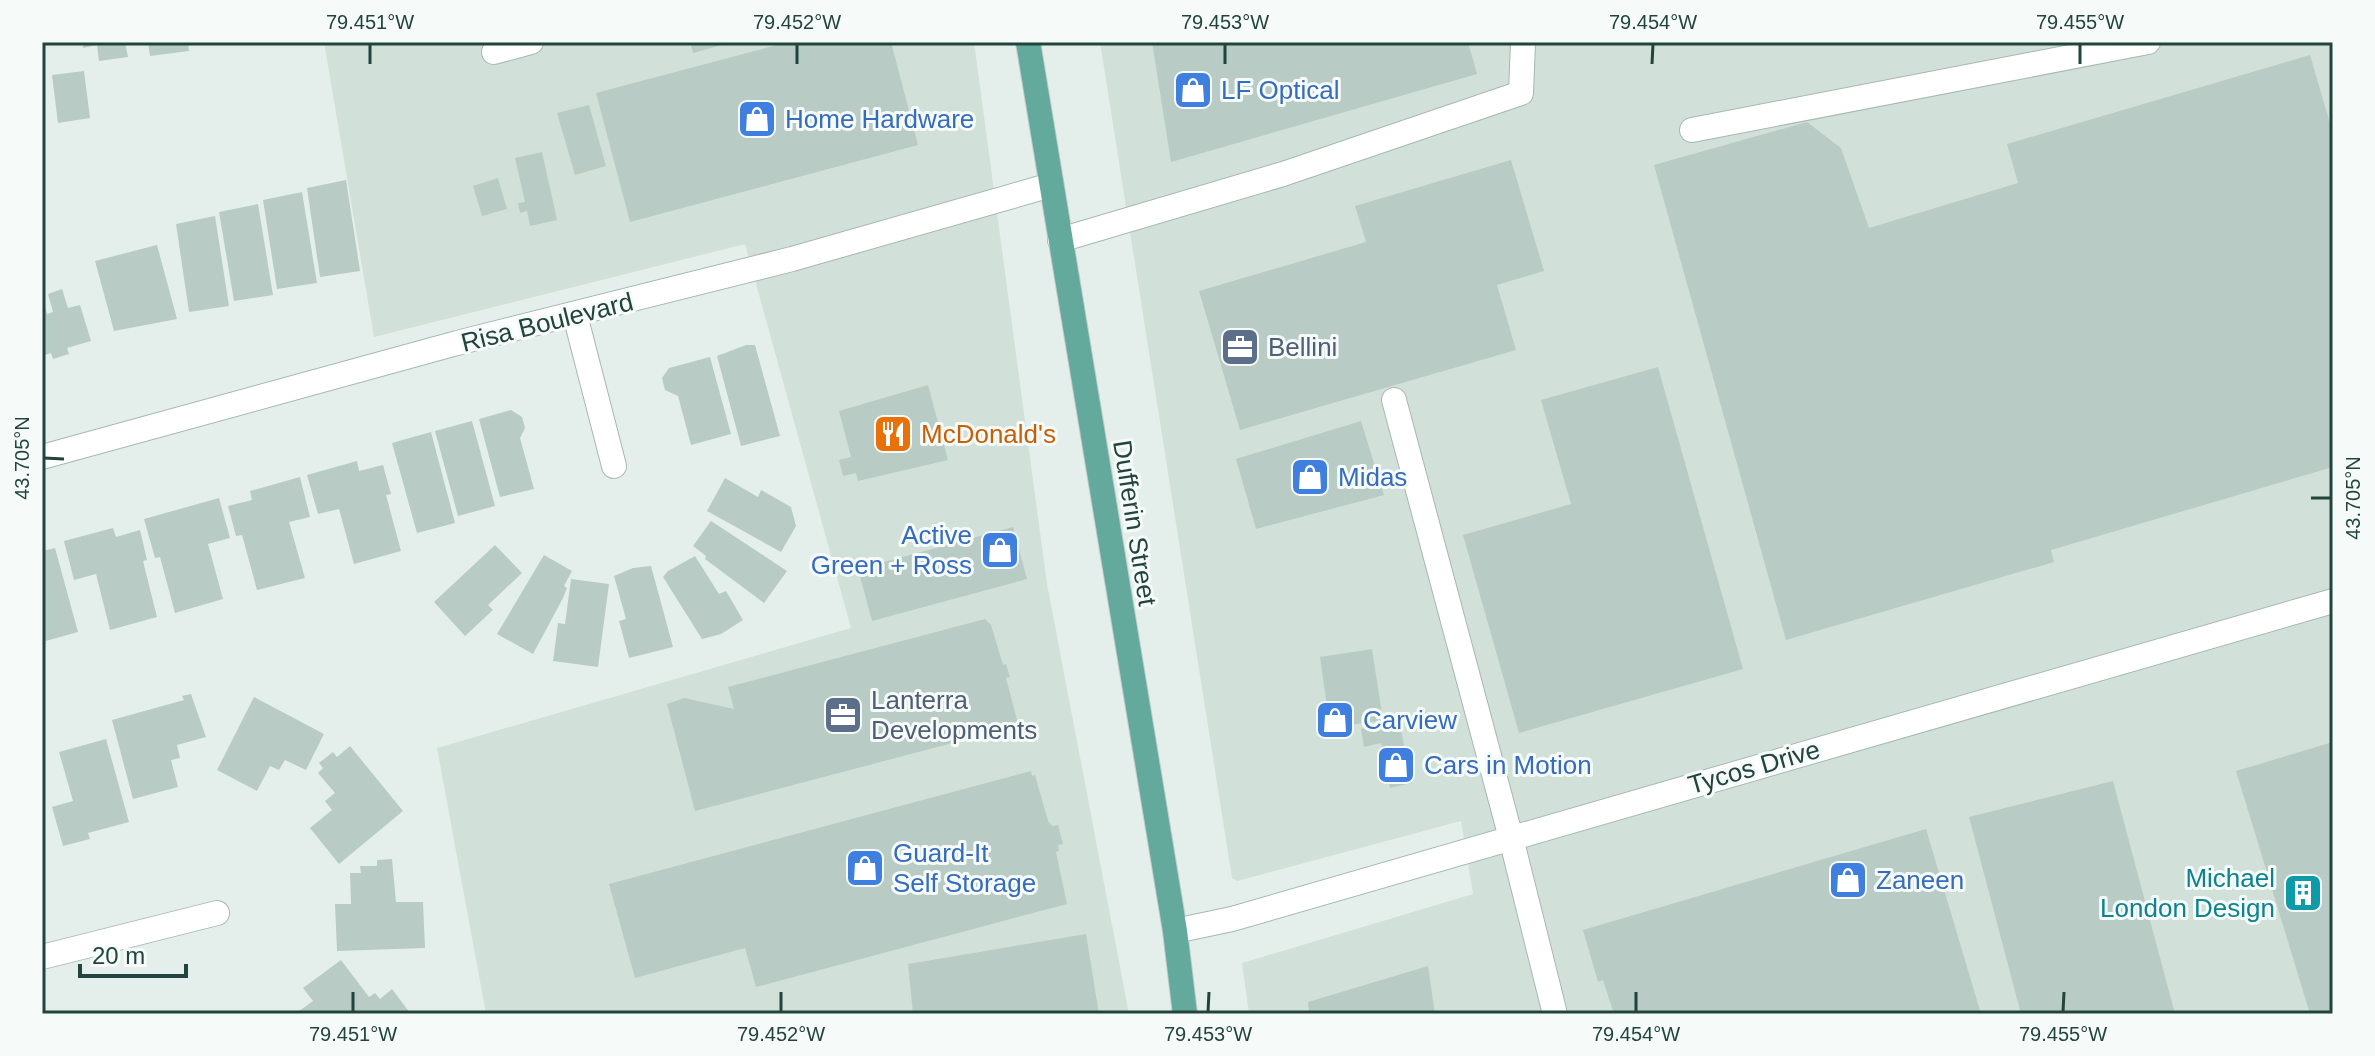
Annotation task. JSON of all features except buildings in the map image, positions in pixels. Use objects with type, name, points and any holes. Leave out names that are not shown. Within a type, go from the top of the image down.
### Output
[{"type":"main road","name":"Dufferin Street","points":[[1028,42],[1175,931],[1185,1014]]},
{"type":"street","points":[[494,52],[531,42]]},
{"type":"street","points":[[1060,240],[1283,174],[1521,93],[1523,42]]},
{"type":"street","points":[[1692,130],[2148,42]]},
{"type":"street","name":"Risa Boulevard","points":[[42,457],[457,343],[792,259],[1051,185]]},
{"type":"street","points":[[575,315],[614,466]]},
{"type":"street","points":[[1394,400],[1555,1014]]},
{"type":"street","name":"Tycos Drive","points":[[1175,931],[1232,919],[2333,601]]},
{"type":"street","points":[[42,957],[217,913]]},
{"type":"shaded area","points":[[324,42],[974,42],[1047,584],[1129,1014],[486,1014],[437,748],[851,628],[745,244],[374,337]]},
{"type":"shaded area","points":[[1100,42],[2333,42],[2333,1014],[1249,1014],[1242,963],[1473,894],[1461,821],[1237,881],[1232,878]]},
{"type":"place","name":"LF Optical","points":[[1193,90]]},
{"type":"place","name":"Home Hardware","points":[[757,119]]},
{"type":"place","name":"Bellini","points":[[1240,347]]},
{"type":"place","name":"McDonald's","points":[[893,434]]},
{"type":"place","name":"Midas","points":[[1310,477]]},
{"type":"place","name":"Active Green + Ross","points":[[1000,550]]},
{"type":"place","name":"Lanterra Developments","points":[[843,715]]},
{"type":"place","name":"Carview","points":[[1335,720]]},
{"type":"place","name":"Cars in Motion","points":[[1396,765]]},
{"type":"place","name":"Guard-It Self Storage","points":[[865,868]]},
{"type":"place","name":"Zaneen","points":[[1848,880]]},
{"type":"place","name":"Michael London Design","points":[[2303,893]]}]
